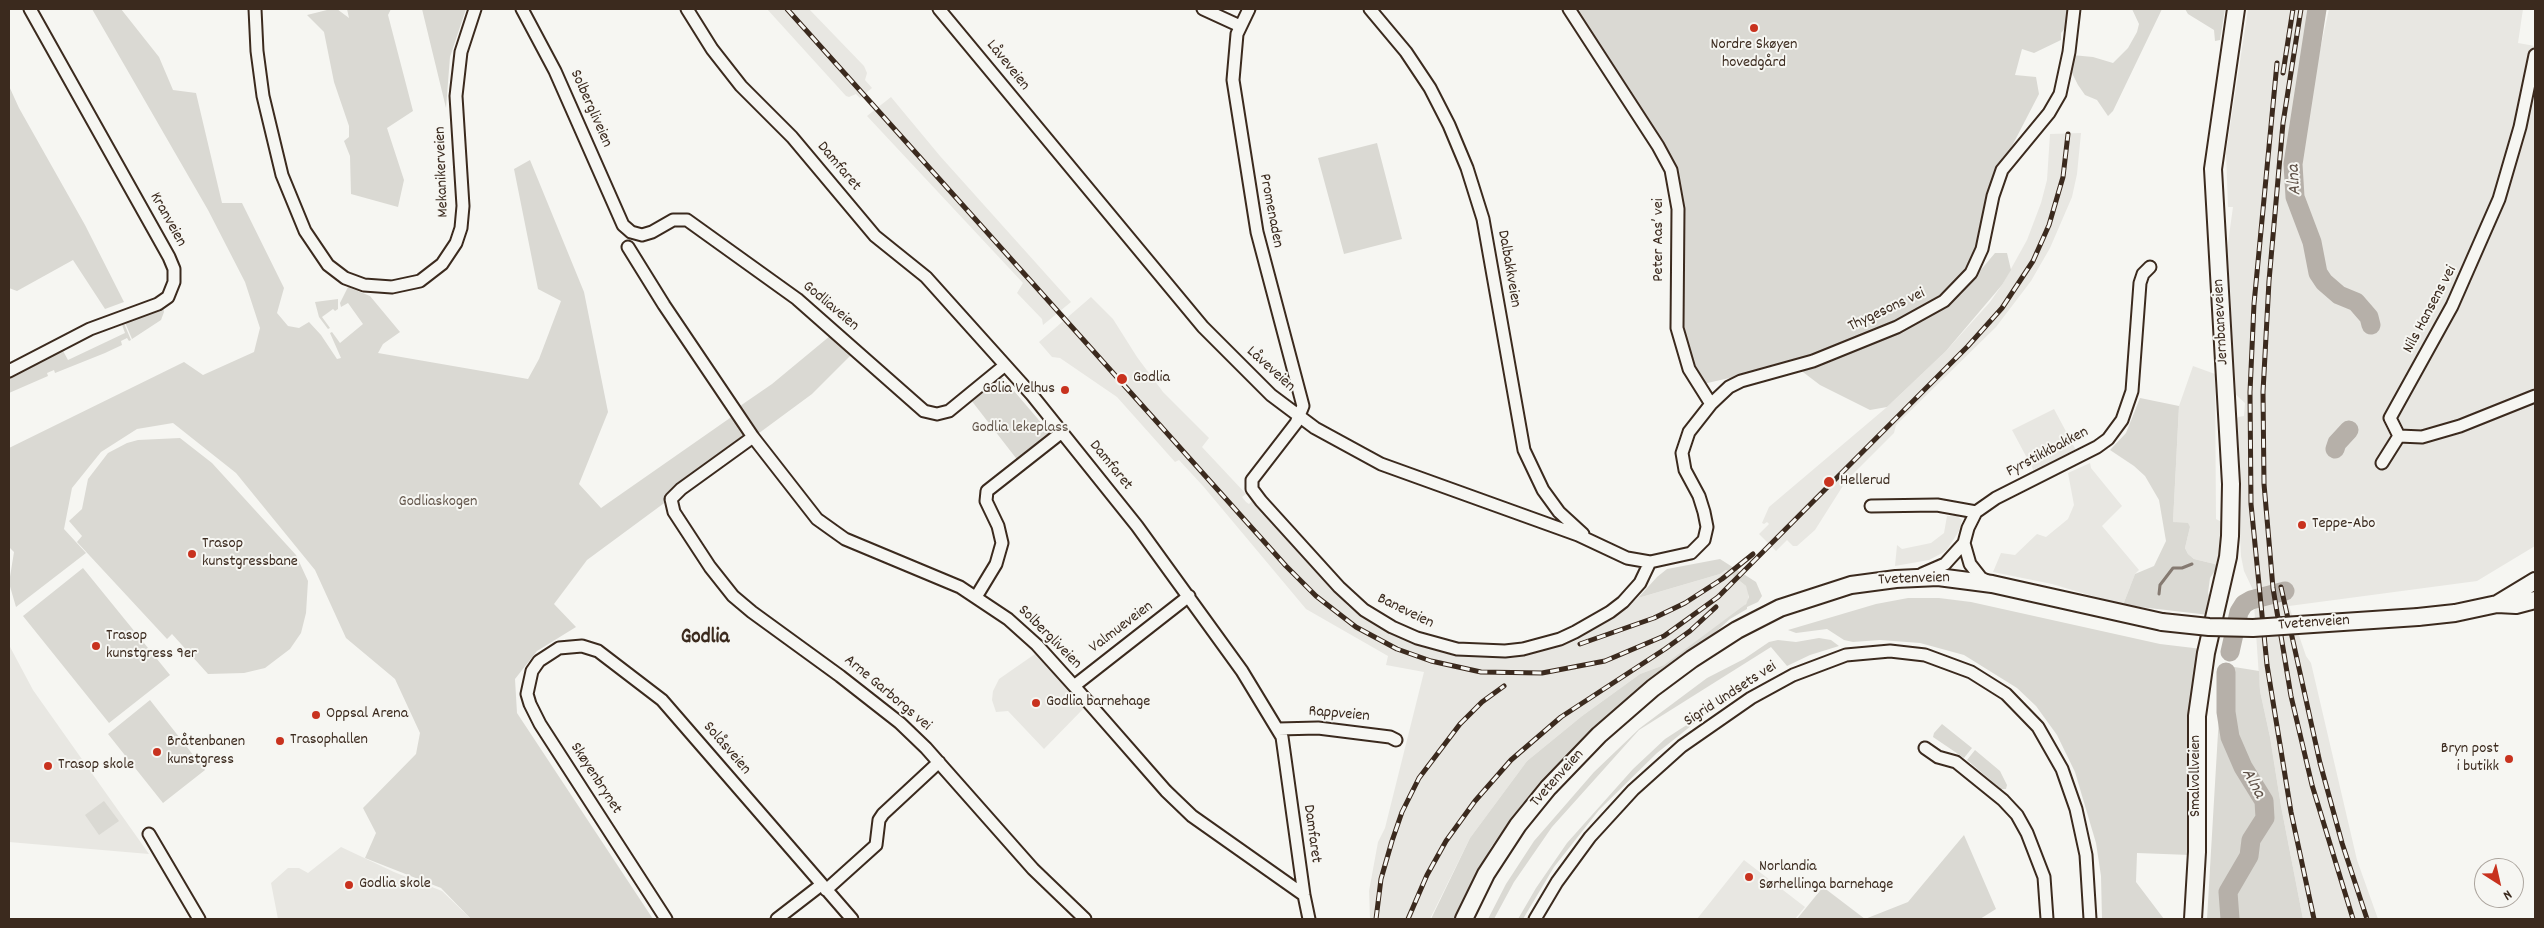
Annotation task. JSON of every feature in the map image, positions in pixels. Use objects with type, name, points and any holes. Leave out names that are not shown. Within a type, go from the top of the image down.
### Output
[{"type":"main road","name":"Jernbaneveien","points":[[2210,634],[2230,547],[2231,494],[2213,169],[2236,9]]},
{"type":"main road","name":"Tvetenveien","points":[[1464,919],[1496,857],[1532,807],[1599,735],[1654,688],[1725,637],[1780,608],[1851,585],[1914,577],[1952,578],[1992,584],[2162,622],[2231,628],[2418,618],[2455,613],[2497,604],[2516,605],[2535,600]]},
{"type":"main road","name":"Tvetenveien","points":[[2497,604],[2535,581]]},
{"type":"main road","name":"Smalvollveien","points":[[2193,919],[2197,852],[2197,716],[2210,634]]},
{"type":"street","name":"Kranveien","points":[[9,371],[90,329],[158,304],[168,297],[174,282],[174,269],[170,257],[30,9]]},
{"type":"street","name":"Mekanikerveien","points":[[255,9],[263,96],[282,175],[305,231],[328,265],[345,278],[364,285],[383,287],[407,285],[429,275],[448,257],[461,228],[463,206],[456,96],[461,52],[475,9]]},
{"type":"street","name":"Solbergliveien","points":[[522,9],[544,46],[623,225]]},
{"type":"street","name":"Damfaret","points":[[688,9],[712,49],[741,86],[792,137],[875,236],[930,282],[1062,432],[1190,596],[1242,671],[1278,729],[1285,753],[1304,895],[1309,919]]},
{"type":"street","name":"Låveveien","points":[[939,9],[1220,345],[1257,383],[1299,417],[1343,444],[1381,464],[1590,540],[1627,558],[1650,562],[1691,553],[1702,543]]},
{"type":"street","points":[[1202,9],[1240,26]]},
{"type":"street","name":"Promenaden","points":[[1250,9],[1240,26],[1233,65],[1233,80],[1249,194],[1265,271],[1302,401],[1299,417]]},
{"type":"street","name":"Dalbakkveien","points":[[1370,9],[1406,52],[1430,88],[1449,125],[1466,165],[1484,225],[1514,407],[1524,450],[1542,490],[1559,512],[1590,540]]},
{"type":"street","name":"Peter Aas’ vei","points":[[1569,9],[1658,146],[1670,170],[1678,209],[1677,328],[1689,369],[1711,404]]},
{"type":"street","name":"Thygesons vei","points":[[1702,543],[1707,533],[1704,512],[1699,496],[1685,470],[1682,453],[1689,432],[1711,404],[1729,387],[1741,380],[1813,361],[1897,327],[1944,300],[1962,284],[1978,261],[1993,196],[2002,170],[2049,113],[2060,94],[2069,52],[2074,9]]},
{"type":"street","name":"Nils Hansens vei","points":[[2399,436],[2392,425],[2391,412],[2434,339],[2470,271],[2504,186],[2535,55]]},
{"type":"street","name":"Godliaveien","points":[[623,225],[631,232],[642,235],[652,232],[673,220],[687,220],[798,299],[924,411],[937,414],[949,411],[1004,366]]},
{"type":"street","name":"Solbergliveien","points":[[628,247],[664,305],[753,437],[801,501],[828,529],[845,539],[936,575],[976,597],[1008,619],[1037,645],[1150,775],[1192,816],[1304,895]]},
{"type":"street","name":"Fyrstikkbakken","points":[[1976,512],[1996,498],[2087,454],[2108,439],[2117,429],[2132,391],[2139,289],[2143,274],[2150,267]]},
{"type":"street","points":[[2382,463],[2399,436],[2412,438],[2434,435],[2535,396]]},
{"type":"street","name":"Baneveien","points":[[1299,417],[1252,480],[1252,489],[1350,598],[1377,619],[1417,638],[1437,645],[1478,651],[1523,648],[1560,639],[1592,624],[1623,602],[1640,583],[1650,562]]},
{"type":"street","points":[[976,597],[996,564],[1002,543],[998,526],[986,501],[987,491],[1062,432]]},
{"type":"street","name":"Arne Garborgs vei","points":[[753,437],[680,489],[671,498],[674,512],[685,530],[733,596],[900,722],[939,762],[1028,864],[1086,919]]},
{"type":"street","points":[[1871,506],[1937,506],[1976,512],[1968,528],[1964,543],[1945,564],[1914,577]]},
{"type":"street","points":[[1964,543],[1970,564],[1981,578],[1992,584]]},
{"type":"street","name":"Valmueveien","points":[[1074,686],[1190,596]]},
{"type":"street","name":"Solåsveien","points":[[548,654],[571,646],[590,648],[662,700],[852,919]]},
{"type":"street","name":"Sigrid Undsets vei","points":[[1535,919],[1557,882],[1590,837],[1633,790],[1682,746],[1737,708],[1793,675],[1846,656],[1890,651],[1925,655],[1971,672],[2006,694],[2038,727],[2062,769],[2076,809],[2086,855],[2090,919]]},
{"type":"street","name":"Skøyenbrynet","points":[[548,654],[532,671],[527,694],[530,704],[540,724],[666,919]]},
{"type":"street","name":"Rappveien","points":[[1278,729],[1318,728],[1390,737],[1396,740]]},
{"type":"street","points":[[1925,748],[1938,757],[1956,762],[2003,800],[2017,815],[2027,833],[2042,870],[2047,919]]},
{"type":"street","points":[[776,919],[824,887],[876,845],[879,820],[883,814],[939,762]]},
{"type":"street","points":[[149,834],[199,919]]},
{"type":"shaded area","points":[[767,9],[809,9],[864,66],[867,73],[865,80],[872,88],[860,98],[856,94],[849,97],[846,96]]},
{"type":"shaded area","points":[[2248,9],[2310,9],[2295,98],[2286,184],[2287,201],[2329,9],[2523,9],[2518,43],[2535,46],[2535,546],[2477,581],[2289,606],[2306,656],[2311,663],[2357,860],[2378,919],[2303,919],[2260,691],[2253,590],[2244,571],[2241,556],[2235,421],[2238,417],[2244,416],[2245,403],[2235,394],[2232,384],[2231,300],[2227,250],[2233,207],[2228,207],[2226,153]]},
{"type":"shaded area","points":[[891,97],[940,156],[1071,302],[1043,325],[1042,319],[1017,293],[1023,283],[867,116]]},
{"type":"shaded area","points":[[2081,133],[2077,174],[2072,197],[2050,248],[2031,281],[1996,327],[1896,425],[1894,433],[1846,481],[1815,530],[1797,546],[1793,546],[1787,540],[1776,551],[1759,534],[1769,524],[1767,522],[1762,523],[1769,507],[1887,407],[1946,351],[1990,302],[2002,285],[2027,240],[2041,203],[2047,180],[2050,134]]},
{"type":"shaded area","points":[[1091,297],[1113,319],[1137,357],[1163,392],[1209,438],[1202,447],[1246,494],[1242,497],[1246,502],[1249,504],[1252,501],[1348,606],[1380,627],[1410,640],[1449,652],[1498,656],[1565,642],[1605,622],[1638,598],[1720,574],[1726,570],[1746,586],[1749,593],[1748,601],[1740,611],[1664,665],[1640,674],[1582,716],[1527,761],[1470,838],[1430,919],[1370,919],[1369,891],[1378,842],[1385,828],[1424,672],[1386,665],[1388,656],[1306,609],[1203,486],[1179,460],[1175,462],[1117,397],[1060,358],[1052,357],[1039,342]]},
{"type":"shaded area","points":[[2193,366],[2215,374],[2216,519],[2227,525],[2219,565],[2194,559],[2188,554],[2185,548],[2190,527],[2173,522],[2179,406]]},
{"type":"shaded area","points":[[2054,409],[2077,452],[2035,473],[2012,430]]},
{"type":"shaded area","points":[[2090,463],[2091,468],[2122,506],[2102,526],[2139,570],[2135,574],[2123,605],[2052,584],[1993,572],[2001,553],[2015,555],[2037,534],[2046,537],[2068,519],[2074,505],[2068,473]]},
{"type":"shaded area","points":[[1947,516],[1957,516],[1962,520],[1959,531],[1946,551],[1929,560],[1895,566],[1897,545],[1902,549],[1931,543],[1944,533]]},
{"type":"shaded area","name":"Trasop skole","points":[[9,645],[33,690],[149,854],[9,842]]},
{"type":"shaded area","name":"Godlia barnehage","points":[[1035,654],[1084,708],[1044,749],[1008,711],[996,712],[992,700],[993,691],[999,679]]},
{"type":"shaded area","name":"Godlia skole","points":[[341,847],[394,872],[442,891],[471,919],[278,919],[271,883],[288,868],[299,868],[308,873]]},
{"type":"shaded area","name":"Norlandia Sørhellinga barnehage","points":[[1744,860],[1805,907],[1795,919],[1697,919]]},
{"type":"green space","name":"Godliaskogen","points":[[92,9],[121,9],[159,57],[173,90],[196,93],[222,203],[242,203],[284,288],[277,313],[288,326],[299,328],[309,322],[321,335],[337,359],[341,358],[330,333],[332,332],[340,343],[363,324],[348,303],[341,307],[340,303],[348,287],[370,296],[400,332],[383,344],[378,353],[528,379],[539,359],[561,301],[538,289],[514,169],[530,160],[584,292],[608,412],[579,484],[601,508],[740,411],[740,406],[772,384],[836,331],[857,349],[812,394],[587,560],[554,604],[576,627],[537,651],[515,679],[517,713],[653,919],[471,919],[441,888],[365,858],[376,833],[363,808],[416,754],[420,733],[395,679],[346,638],[315,570],[236,473],[173,423],[137,429],[101,452],[72,488],[64,529],[86,553],[16,607],[9,583],[14,552],[9,547],[9,448],[184,362],[203,375],[254,352],[260,328],[245,282],[208,210]]},
{"type":"green space","points":[[337,9],[349,18],[347,9],[391,9],[388,15],[413,111],[387,128],[404,180],[398,207],[351,194],[350,156],[344,141],[349,137],[349,126],[334,82],[324,32],[307,15]]},
{"type":"green space","points":[[422,9],[466,9],[450,57],[446,108]]},
{"type":"green space","points":[[1574,9],[2069,9],[2068,25],[2061,33],[2061,40],[2034,53],[2022,49],[2015,75],[2036,77],[2039,94],[1998,173],[1981,238],[1972,263],[1944,297],[1859,337],[1782,366],[1703,384],[1692,365],[1680,322],[1679,187]]},
{"type":"green space","points":[[2132,9],[2162,9],[2113,111],[2108,116],[2097,100],[2085,95],[2078,85],[2072,73],[2072,55],[2093,57],[2113,63],[2128,48],[2137,32],[2139,24]]},
{"type":"green space","points":[[2185,9],[2225,9],[2220,40],[2215,41],[2214,30],[2188,14]]},
{"type":"green space","points":[[9,86],[19,108],[85,225],[124,302],[105,309],[73,260],[17,291],[9,288]]},
{"type":"green space","points":[[1377,143],[1402,239],[1344,254],[1318,158]]},
{"type":"green space","points":[[1995,253],[2007,253],[2011,270],[2002,285],[1946,351],[1887,407],[1870,410],[1820,385],[1799,369],[1948,303],[1964,290]]},
{"type":"green space","points":[[338,299],[338,309],[335,311],[333,309],[322,317],[330,328],[328,329],[319,317],[315,302]]},
{"type":"green space","points":[[163,307],[164,312],[161,320],[132,339],[124,320]]},
{"type":"green space","points":[[123,321],[131,340],[129,341],[127,338],[121,341],[122,345],[105,353],[55,373],[54,370],[47,373],[48,376],[9,393],[9,377],[62,349],[68,360],[125,333],[121,322]]},
{"type":"green space","name":"Godlia lekeplass","points":[[1003,378],[1049,432],[1049,437],[1019,462],[971,400],[996,379]]},
{"type":"green space","points":[[2140,398],[2179,406],[2173,522],[2188,523],[2190,527],[2185,548],[2188,554],[2194,559],[2219,565],[2210,578],[2208,593],[2211,599],[2209,615],[2123,605],[2135,574],[2154,566],[2166,541],[2159,500],[2145,476],[2110,450],[2126,433]]},
{"type":"green space","points":[[180,438],[212,463],[296,555],[308,581],[306,613],[301,633],[290,649],[265,668],[244,673],[208,674],[172,634],[167,639],[77,542],[82,536],[69,521],[82,509],[88,479],[108,453],[127,443],[138,440]]},
{"type":"green space","points":[[1720,559],[1756,582],[1762,596],[1758,602],[1730,619],[1710,637],[1648,681],[1582,740],[1522,804],[1491,847],[1454,919],[1431,919],[1470,838],[1527,761],[1582,716],[1640,674],[1664,665],[1746,604],[1749,597],[1746,586],[1726,570],[1720,574],[1638,598],[1667,569]]},
{"type":"green space","name":"Trasop kunstgress 9er","points":[[83,568],[170,675],[109,723],[23,616]]},
{"type":"green space","points":[[1908,598],[1939,598],[1971,602],[2160,644],[2202,649],[2190,855],[2137,853],[2136,882],[2164,919],[2102,919],[2101,876],[2096,843],[2075,772],[2057,735],[2036,706],[2017,688],[1964,655],[1920,643],[1880,640],[1853,642],[1844,640],[1827,629],[1796,633],[1788,630],[1876,604]]},
{"type":"green space","points":[[1819,638],[1831,640],[1839,646],[1810,655],[1787,666],[1771,647],[1639,730],[1552,827],[1514,882],[1494,919],[1488,919],[1506,884],[1534,841],[1594,772],[1640,728],[1707,678],[1744,659],[1769,642],[1778,640],[1796,642]]},
{"type":"green space","points":[[2222,665],[2259,671],[2260,691],[2303,919],[2207,919]]},
{"type":"green space","name":"Bråtenbanen kunstgress","points":[[150,700],[205,770],[163,803],[108,734]]},
{"type":"green space","points":[[1716,706],[1657,753],[1599,810],[1554,867],[1523,919],[1518,919],[1536,888],[1567,843],[1633,769],[1665,739]]},
{"type":"green space","points":[[1942,724],[1972,748],[1964,758],[1933,737]]},
{"type":"green space","points":[[1975,750],[2000,771],[2007,785],[2006,789],[2001,789],[1967,760]]},
{"type":"green space","points":[[104,801],[119,821],[99,835],[85,815]]},
{"type":"green space","points":[[1964,835],[1996,909],[1980,919],[1865,919],[1908,902]]},
{"type":"green space","points":[[1823,887],[1865,919],[1797,919]]},
{"type":"waterway","name":"Alna","points":[[2317,9],[2293,164],[2295,197],[2312,242],[2318,273],[2324,282],[2339,295],[2356,302],[2369,317],[2371,325]]},
{"type":"waterway","name":"Alna","points":[[2335,449],[2337,443],[2349,430]]},
{"type":"waterway","points":[[2159,594],[2160,585],[2173,568],[2182,568],[2192,564]]},
{"type":"waterway","name":"Alna","points":[[2230,652],[2239,612],[2244,604],[2251,600],[2285,591]]},
{"type":"waterway","name":"Alna","points":[[2226,672],[2226,712],[2230,737],[2243,767],[2264,801],[2265,818],[2251,840],[2249,856],[2228,892],[2230,919]]},
{"type":"railway","points":[[787,9],[1286,566],[1316,596],[1356,627],[1397,649],[1431,661],[1481,672],[1542,673],[1605,661],[1664,636],[1718,597],[1968,346],[2002,308],[2033,261],[2049,225],[2063,177],[2068,134]]},
{"type":"railway","points":[[2283,73],[2293,9]]},
{"type":"railway","points":[[2301,9],[2283,123],[2269,281],[2263,392],[2264,484],[2273,588],[2291,696],[2312,785],[2353,919]]},
{"type":"railway","points":[[2277,63],[2254,304],[2250,392],[2251,504],[2267,665],[2291,812],[2314,919]]},
{"type":"railway","points":[[1580,644],[1654,618],[1685,603],[1722,579],[1753,554]]},
{"type":"railway","points":[[2281,587],[2320,763],[2342,843],[2367,919]]},
{"type":"railway","points":[[1408,919],[1427,875],[1446,841],[1475,801],[1511,760],[1561,717],[1665,649],[1690,631],[1716,607]]},
{"type":"railway","points":[[1376,919],[1381,879],[1392,841],[1402,812],[1419,778],[1460,724],[1482,702],[1504,686]]},
{"type":"place","name":"Nordre Skøyen hovedgård","points":[[1754,28]]},
{"type":"place","name":"Godlia","points":[[1122,379]]},
{"type":"place","name":"Golia Velhus","points":[[1065,390]]},
{"type":"place","name":"Hellerud","points":[[1829,482]]},
{"type":"place","name":"Teppe-Abo","points":[[2302,525]]},
{"type":"place","name":"Trasop kunstgressbane","points":[[192,554]]},
{"type":"place","name":"Trasop kunstgress 9er","points":[[96,646]]},
{"type":"place","name":"Godlia barnehage","points":[[1036,703]]},
{"type":"place","name":"Oppsal Arena","points":[[316,715]]},
{"type":"place","name":"Trasophallen","points":[[280,741]]},
{"type":"place","name":"Bråtenbanen kunstgress","points":[[157,752]]},
{"type":"place","name":"Bryn post i butikk","points":[[2509,759]]},
{"type":"place","name":"Trasop skole","points":[[48,766]]},
{"type":"place","name":"Norlandia Sørhellinga barnehage","points":[[1749,877]]},
{"type":"place","name":"Godlia skole","points":[[349,885]]},
{"type":"district","name":"Godlia","points":[[705,639]]}]
